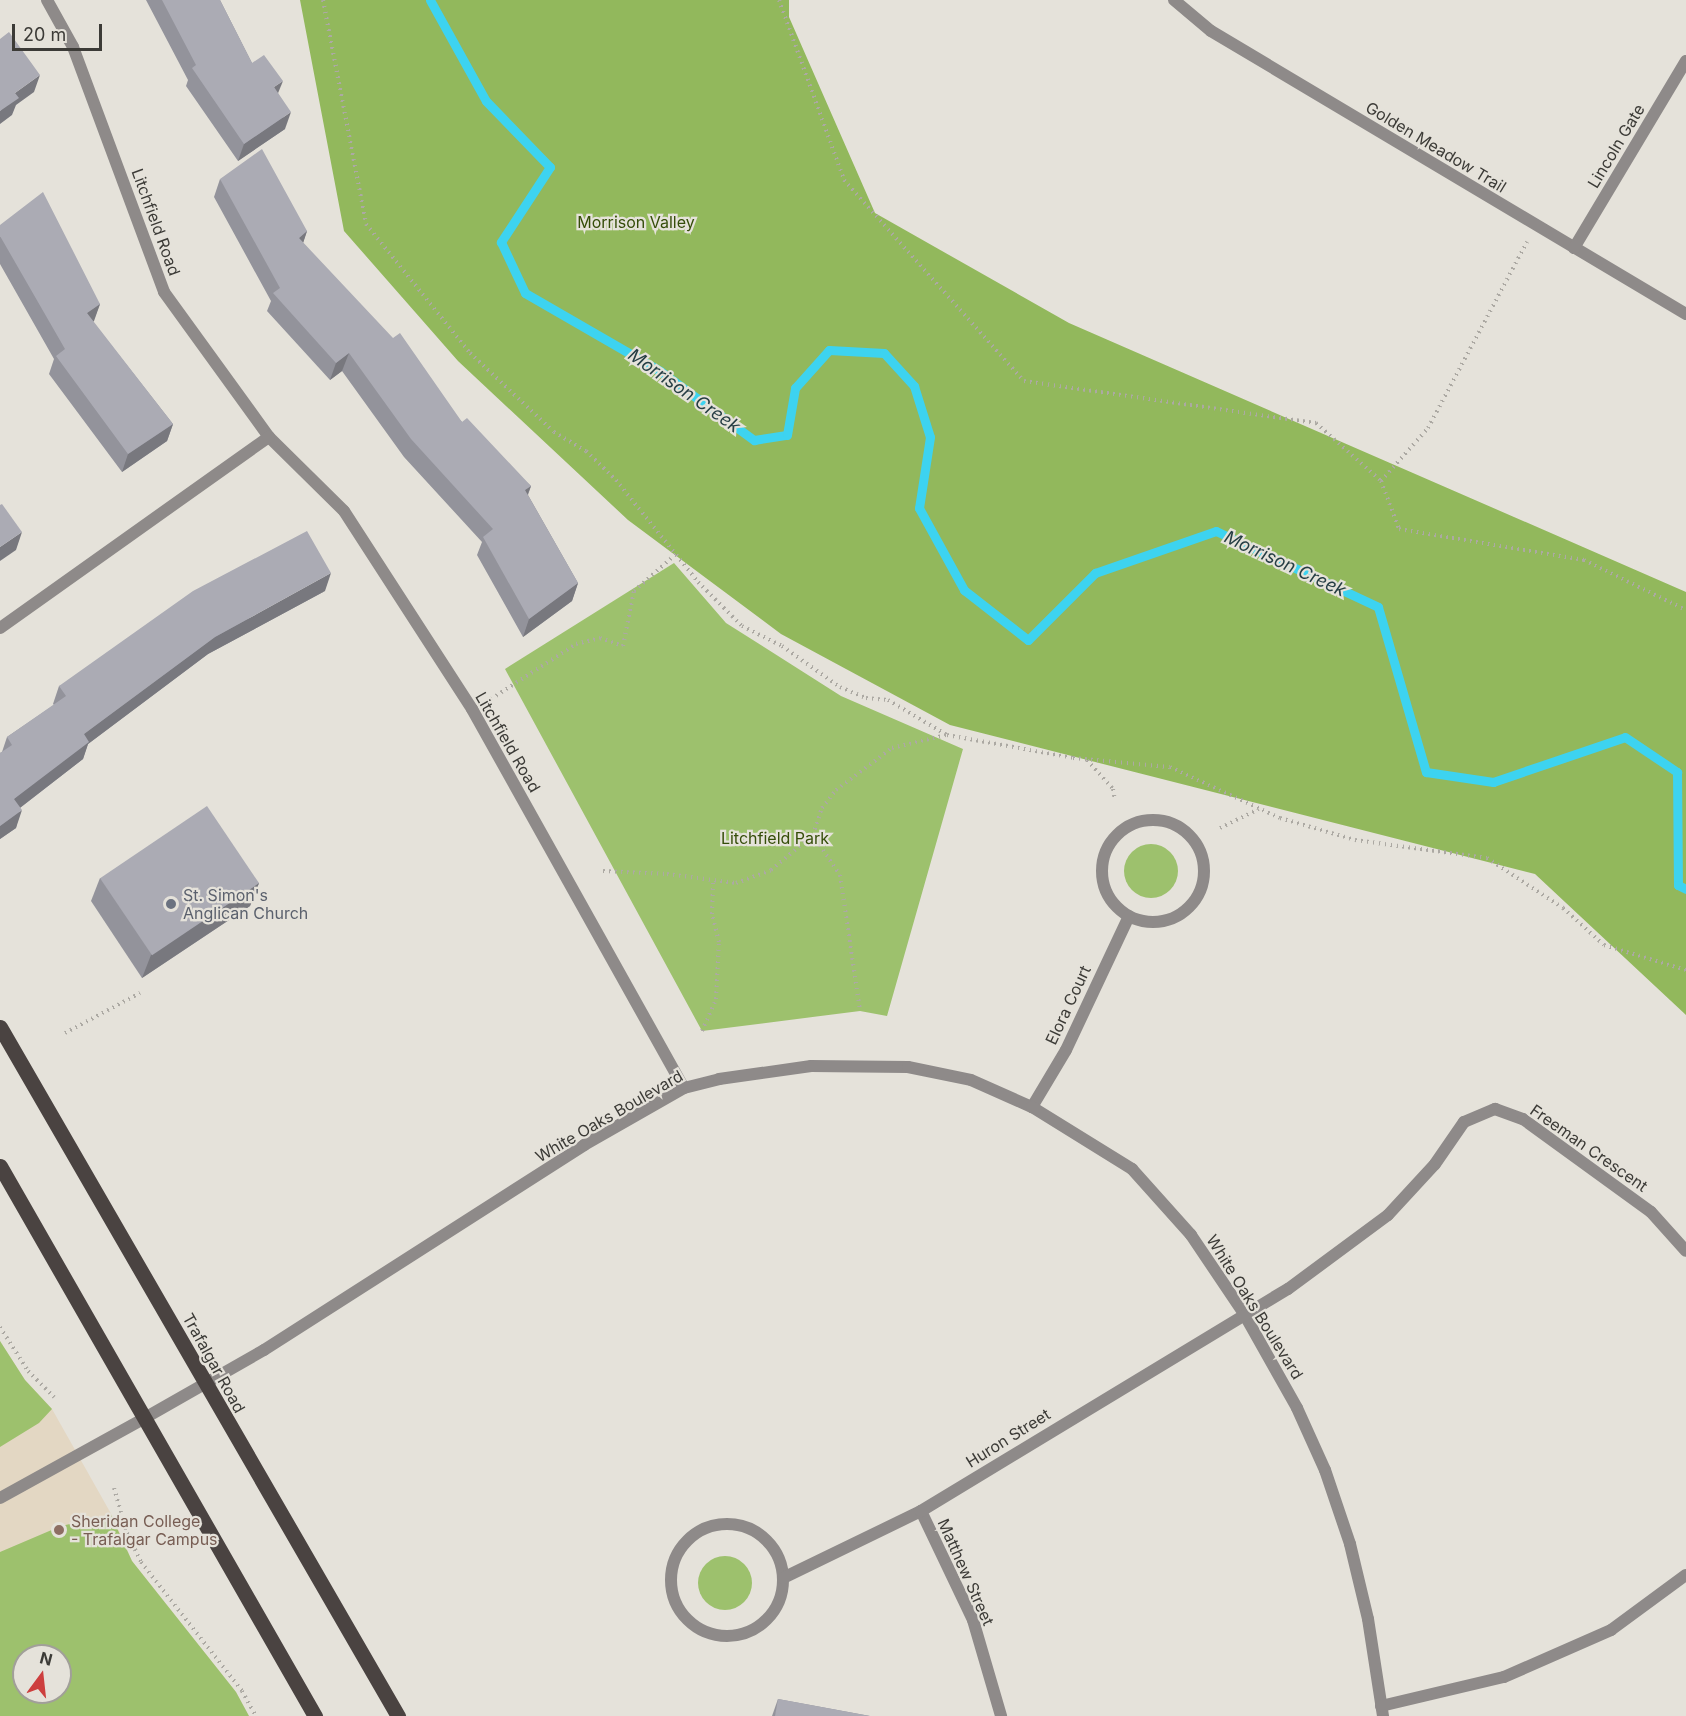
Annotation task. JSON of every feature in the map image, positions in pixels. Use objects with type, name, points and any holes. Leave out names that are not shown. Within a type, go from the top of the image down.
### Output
[{"type":"main road","name":"Trafalgar Road","points":[[0,1027],[398,1716]]},
{"type":"main road","points":[[0,1166],[315,1716]]},
{"type":"street","name":"Litchfield Road","points":[[47,0],[73,47],[164,292],[269,437],[344,511],[472,709],[684,1088]]},
{"type":"street","name":"Golden Meadow Trail","points":[[1174,0],[1211,31],[1686,314]]},
{"type":"street","name":"Lincoln Gate","points":[[1574,248],[1686,61]]},
{"type":"street","points":[[0,628],[269,437]]},
{"type":"street","points":[[1166,821],[1181,827],[1194,839],[1202,854],[1205,872],[1193,904],[1163,921],[1145,922],[1129,916],[1116,906],[1102,876],[1109,844],[1133,823],[1166,821]]},
{"type":"street","name":"Elora Court","points":[[1032,1107],[1066,1050],[1129,916]]},
{"type":"street","name":"White Oaks Boulevard","points":[[0,1498],[206,1384],[584,1145],[684,1088],[719,1078],[811,1066],[908,1067],[971,1080],[1032,1107],[1132,1169],[1191,1235],[1243,1312],[1297,1408],[1325,1470],[1350,1544],[1366,1608],[1382,1711]]},
{"type":"street","name":"Freeman Crescent","points":[[1243,1312],[1288,1289],[1388,1215],[1435,1164],[1464,1122],[1495,1109],[1523,1119],[1651,1212],[1686,1251]]},
{"type":"street","name":"Huron Street","points":[[783,1578],[921,1510],[1243,1312]]},
{"type":"street","name":"Matthew Street","points":[[921,1510],[973,1620],[1001,1716]]},
{"type":"street","points":[[718,1525],[737,1526],[755,1532],[769,1544],[779,1560],[783,1578],[781,1596],[767,1619],[744,1634],[726,1636],[692,1624],[680,1610],[671,1575],[686,1542],[718,1525]]},
{"type":"street","points":[[1382,1711],[1504,1677],[1611,1630],[1686,1575]]},
{"type":"path","points":[[323,0],[366,224],[470,353],[554,432],[586,451],[616,480],[676,554],[742,626],[782,646],[840,687],[866,698],[888,700],[947,735],[1086,759],[1170,767],[1259,809],[1355,840],[1487,858],[1563,908],[1604,945],[1686,970]]},
{"type":"path","points":[[779,0],[844,180],[1024,381],[1316,423],[1381,481],[1399,528],[1584,560],[1686,610]]},
{"type":"path","points":[[1381,481],[1428,428],[1536,226]]},
{"type":"path","points":[[472,709],[576,644],[600,638],[623,646],[634,591],[676,554]]},
{"type":"path","points":[[603,871],[667,874],[713,883],[736,883],[771,870],[813,835],[822,808],[836,790],[892,748],[947,735]]},
{"type":"path","points":[[1086,759],[1113,789],[1115,800]]},
{"type":"path","points":[[1220,828],[1259,809]]},
{"type":"path","points":[[813,835],[840,875],[860,1011]]},
{"type":"path","points":[[702,1030],[716,999],[719,942],[712,914],[713,883]]},
{"type":"path","points":[[65,1033],[140,993]]},
{"type":"path","points":[[0,1327],[28,1371],[54,1397]]},
{"type":"path","points":[[114,1488],[121,1507],[126,1533],[141,1562],[242,1690],[256,1716]]},
{"type":"shaded area","name":"Sheridan College - Trafalgar Campus","points":[[0,1341],[25,1380],[52,1409],[114,1519],[132,1561],[236,1692],[249,1716],[0,1716]]},
{"type":"green space","name":"Morrison Valley","points":[[300,0],[789,0],[789,17],[875,213],[1069,323],[1686,592],[1686,1015],[1535,874],[950,725],[781,634],[628,520],[458,361],[344,231]]},
{"type":"green space","name":"Litchfield Park","points":[[674,563],[726,623],[841,696],[963,749],[887,1016],[860,1011],[702,1031],[505,669]]},
{"type":"green space","points":[[1151,844],[1161,846],[1170,852],[1176,861],[1178,871],[1176,881],[1170,890],[1161,896],[1151,898],[1141,896],[1132,890],[1126,881],[1124,871],[1126,861],[1132,852],[1141,846]]},
{"type":"green space","points":[[0,1341],[25,1380],[52,1409],[39,1423],[0,1447]]},
{"type":"green space","name":"Sheridan College - Trafalgar Campus","points":[[111,1515],[132,1561],[236,1692],[249,1716],[0,1716],[0,1552],[61,1526]]},
{"type":"green space","points":[[725,1556],[735,1558],[744,1564],[750,1573],[752,1583],[750,1593],[744,1602],[735,1608],[725,1610],[715,1608],[706,1602],[700,1593],[698,1583],[700,1573],[706,1564],[715,1558]]},
{"type":"building","points":[[162,0],[220,0],[252,63],[264,55],[283,81],[274,87],[291,112],[244,144],[192,68],[196,65]]},
{"type":"building","points":[[9,32],[40,75],[15,93],[19,98],[0,111],[0,39]]},
{"type":"building","points":[[262,149],[307,231],[299,238],[393,338],[400,333],[462,422],[467,418],[531,486],[525,490],[578,583],[529,619],[483,537],[493,529],[411,439],[349,353],[336,363],[273,293],[280,288],[220,179]]},
{"type":"building","points":[[43,192],[100,304],[87,313],[173,424],[128,454],[56,356],[65,349],[0,236],[0,225]]},
{"type":"building","points":[[2,504],[22,532],[0,547],[0,505]]},
{"type":"building","points":[[307,531],[331,573],[215,637],[84,734],[89,742],[14,799],[22,810],[0,826],[0,753],[12,745],[7,737],[66,696],[59,686],[193,591]]},
{"type":"building","name":"St. Simon's Anglican Church","points":[[207,806],[259,883],[152,955],[100,878]]},
{"type":"building","points":[[778,1699],[870,1716],[775,1716]]},
{"type":"waterway","name":"Morrison Creek","points":[[430,0],[486,101],[550,167],[501,242],[525,293],[660,371],[754,440],[787,435],[795,388],[829,350],[884,353],[914,386],[930,437],[919,508],[964,590],[1028,640],[1095,573],[1216,531],[1378,607],[1426,772],[1493,782],[1625,737],[1677,772],[1678,885],[1686,889]]},
{"type":"place","name":"St. Simon's Anglican Church","points":[[171,904]]},
{"type":"place","name":"Sheridan College - Trafalgar Campus","points":[[59,1530]]}]
